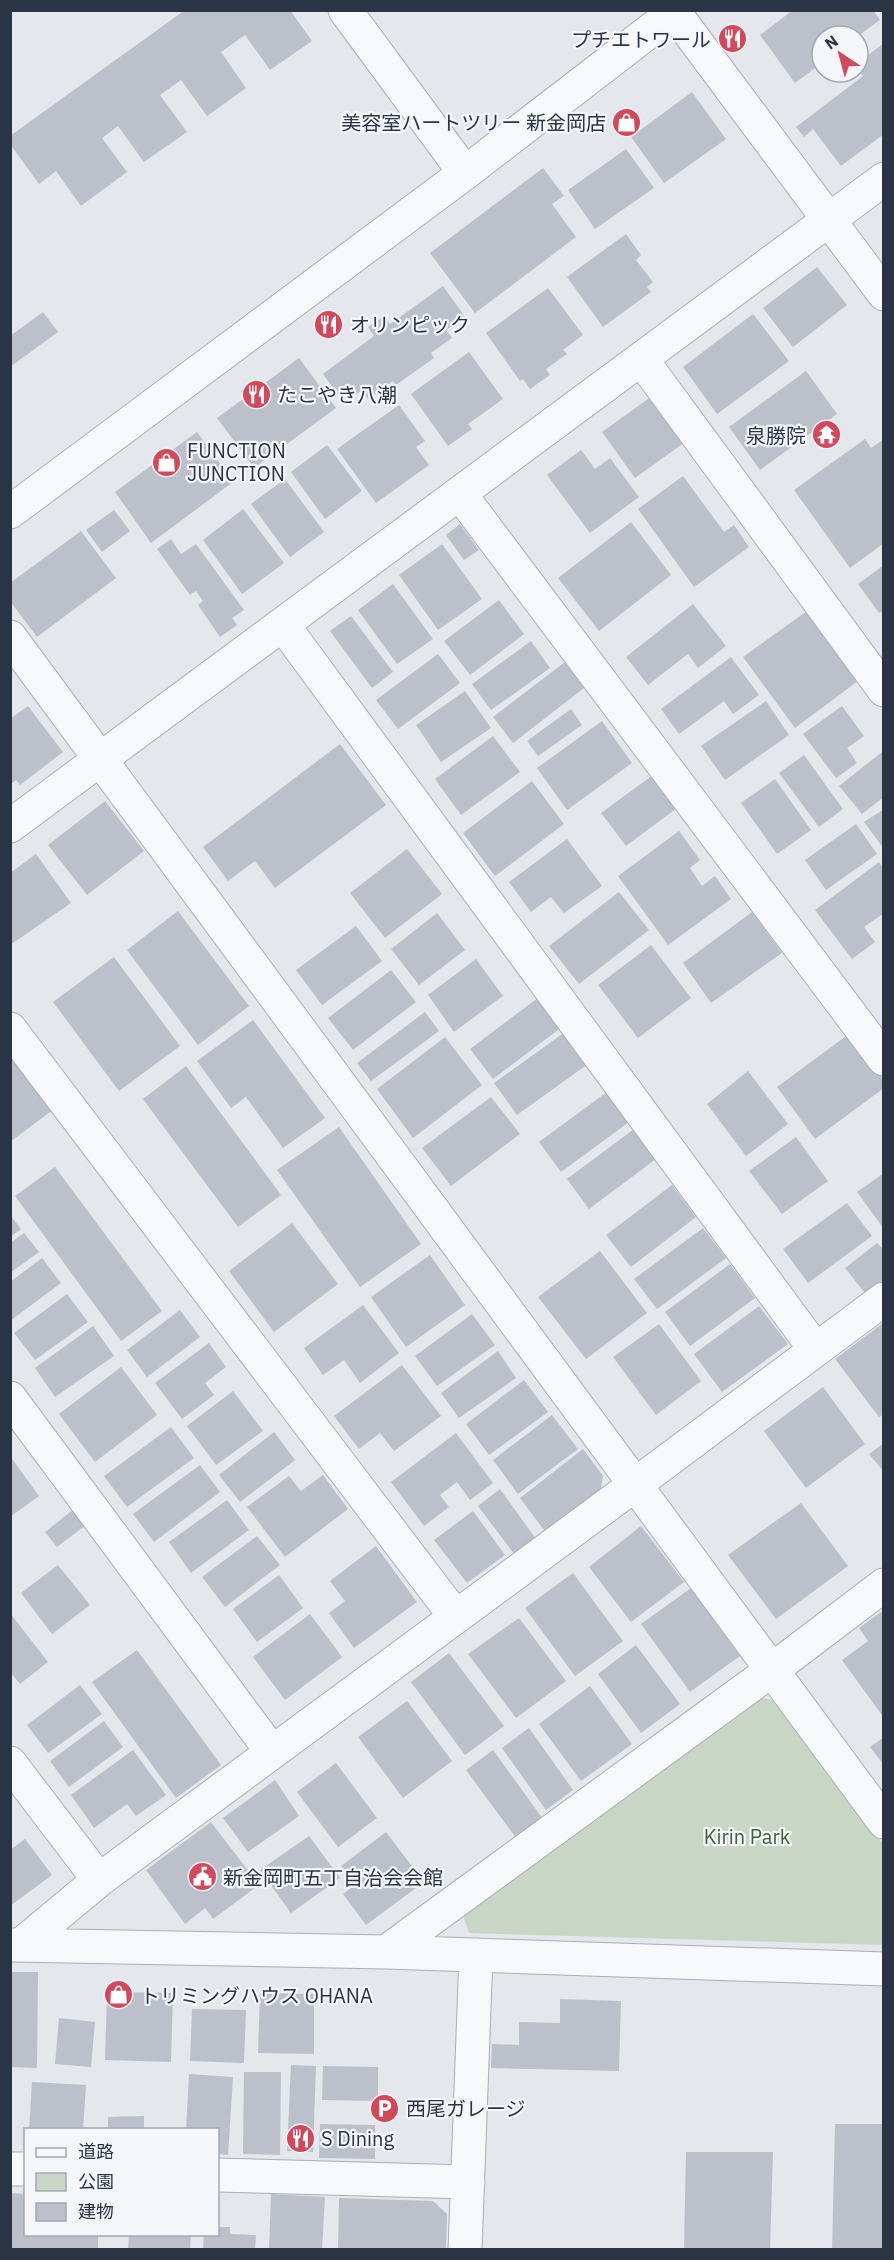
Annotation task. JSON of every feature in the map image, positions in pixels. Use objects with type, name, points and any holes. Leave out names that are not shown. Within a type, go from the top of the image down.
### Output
[{"type":"street","points":[[345,10],[465,173]]},
{"type":"street","points":[[10,512],[465,173],[675,11],[884,294]]},
{"type":"street","points":[[10,826],[642,360],[884,178]]},
{"type":"street","points":[[642,360],[884,690]]},
{"type":"street","points":[[460,494],[884,1059]]},
{"type":"street","points":[[283,625],[815,1349]]},
{"type":"street","points":[[10,637],[884,1822]]},
{"type":"street","points":[[10,1029],[454,1616]]},
{"type":"street","points":[[16,1945],[99,1880],[884,1299]]},
{"type":"street","points":[[10,1398],[272,1752]]},
{"type":"street","points":[[386,1953],[884,1585]]},
{"type":"street","points":[[10,1763],[99,1880]]},
{"type":"street","points":[[16,1945],[476,1955],[884,1969]]},
{"type":"street","points":[[465,2250],[476,1955]]},
{"type":"street","points":[[219,2175],[468,2182]]},
{"type":"green space","name":"Kirin Park","points":[[757,1697],[779,1701],[883,1844],[883,1945],[469,1933],[463,1915]]},
{"type":"building","points":[[185,10],[290,10],[312,41],[270,70],[245,35],[221,52],[246,88],[207,116],[181,80],[160,95],[187,132],[144,162],[118,126],[102,138],[127,172],[81,206],[56,171],[39,184],[10,144],[10,136]]},
{"type":"building","points":[[793,10],[873,10],[880,20],[870,27],[870,24],[810,24],[810,72],[795,83],[760,35]]},
{"type":"building","points":[[884,43],[884,134],[841,166],[813,129],[804,137],[796,127],[852,84],[870,84],[870,54]]},
{"type":"building","points":[[692,92],[726,139],[664,183],[631,137]]},
{"type":"building","points":[[626,149],[654,188],[595,229],[568,190]]},
{"type":"building","points":[[543,168],[564,196],[552,204],[576,237],[475,313],[430,253]]},
{"type":"building","points":[[626,234],[641,255],[636,260],[653,282],[647,287],[651,292],[603,327],[567,277]]},
{"type":"building","points":[[817,267],[847,305],[793,347],[763,308]]},
{"type":"building","points":[[443,286],[465,317],[446,330],[452,338],[431,353],[434,358],[396,385],[393,381],[368,399],[362,390],[344,403],[323,374],[374,336],[368,327],[384,316],[390,324]]},
{"type":"building","points":[[548,288],[583,335],[563,350],[567,354],[546,369],[550,375],[530,389],[523,379],[520,381],[486,333]]},
{"type":"building","points":[[43,312],[58,332],[10,367],[10,336]]},
{"type":"building","points":[[753,314],[789,361],[717,414],[683,367]]},
{"type":"building","points":[[469,352],[503,399],[468,424],[472,429],[448,446],[411,394]]},
{"type":"building","points":[[299,358],[336,408],[254,468],[217,418]]},
{"type":"building","points":[[806,371],[837,414],[760,470],[729,427]]},
{"type":"building","points":[[655,394],[688,440],[635,478],[602,432]]},
{"type":"building","points":[[399,405],[425,441],[416,447],[429,465],[376,503],[337,449]]},
{"type":"building","points":[[197,432],[233,482],[151,543],[115,492]]},
{"type":"building","points":[[865,439],[871,448],[884,439],[884,543],[850,568],[794,490]]},
{"type":"building","points":[[327,445],[362,491],[325,519],[291,472]]},
{"type":"building","points":[[581,450],[595,469],[610,458],[639,497],[590,533],[547,475]]},
{"type":"building","points":[[683,476],[724,532],[734,525],[749,547],[694,587],[638,509]]},
{"type":"building","points":[[285,479],[324,532],[290,557],[251,504]]},
{"type":"building","points":[[243,509],[284,563],[242,594],[203,540]]},
{"type":"building","points":[[114,510],[130,531],[102,552],[86,530]]},
{"type":"building","points":[[631,522],[671,575],[599,631],[558,578]]},
{"type":"building","points":[[460,524],[479,550],[464,560],[446,535]]},
{"type":"building","points":[[81,531],[116,578],[37,637],[10,601],[10,583]]},
{"type":"building","points":[[171,539],[181,554],[196,544],[244,610],[232,618],[237,625],[220,637],[198,605],[203,601],[196,591],[190,595],[157,549]]},
{"type":"building","points":[[442,544],[482,599],[438,630],[399,575]]},
{"type":"building","points":[[884,565],[884,610],[879,613],[858,584]]},
{"type":"building","points":[[393,584],[433,639],[397,664],[358,610]]},
{"type":"building","points":[[499,600],[524,634],[470,675],[444,641]]},
{"type":"building","points":[[693,604],[726,646],[698,668],[688,654],[648,685],[626,657]]},
{"type":"building","points":[[807,611],[858,681],[795,728],[743,657]]},
{"type":"building","points":[[351,616],[393,672],[372,688],[330,631]]},
{"type":"building","points":[[531,641],[550,668],[491,710],[472,684]]},
{"type":"building","points":[[438,654],[460,683],[398,729],[376,700]]},
{"type":"building","points":[[731,657],[759,695],[733,714],[724,701],[679,734],[661,709]]},
{"type":"building","points":[[565,662],[584,688],[513,743],[493,717]]},
{"type":"building","points":[[465,691],[491,728],[441,762],[416,725]]},
{"type":"building","points":[[766,701],[789,735],[725,780],[701,746]]},
{"type":"building","points":[[28,706],[63,752],[20,785],[16,780],[10,785],[10,719]]},
{"type":"building","points":[[842,706],[864,736],[847,748],[857,763],[836,778],[803,734]]},
{"type":"building","points":[[571,709],[582,725],[538,756],[527,741]]},
{"type":"building","points":[[602,721],[632,763],[567,810],[537,768]]},
{"type":"building","points":[[493,736],[520,772],[461,815],[435,779]]},
{"type":"building","points":[[340,744],[386,805],[275,888],[255,861],[228,881],[203,847]]},
{"type":"building","points":[[882,752],[884,797],[862,814],[839,786]]},
{"type":"building","points":[[804,755],[843,809],[819,827],[779,773]]},
{"type":"building","points":[[653,775],[677,808],[626,846],[601,813]]},
{"type":"building","points":[[775,779],[811,830],[777,854],[741,803]]},
{"type":"building","points":[[532,781],[564,824],[495,876],[463,833]]},
{"type":"building","points":[[105,801],[144,851],[87,895],[48,845]]},
{"type":"building","points":[[884,809],[884,849],[864,822]]},
{"type":"building","points":[[856,824],[877,854],[826,890],[805,860]]},
{"type":"building","points":[[679,831],[700,860],[690,868],[702,886],[715,876],[731,899],[668,945],[618,876]]},
{"type":"building","points":[[567,839],[602,886],[564,913],[551,897],[531,912],[509,882]]},
{"type":"building","points":[[407,849],[442,894],[385,938],[350,893]]},
{"type":"building","points":[[36,854],[71,903],[10,945],[10,873]]},
{"type":"building","points":[[879,862],[884,869],[884,913],[864,927],[875,942],[852,959],[815,910]]},
{"type":"building","points":[[619,892],[649,930],[579,984],[549,946]]},
{"type":"building","points":[[178,911],[249,1006],[198,1045],[127,950]]},
{"type":"building","points":[[752,912],[782,953],[711,1003],[683,963]]},
{"type":"building","points":[[437,913],[465,950],[419,985],[391,949]]},
{"type":"building","points":[[356,926],[382,961],[322,1005],[296,970]]},
{"type":"building","points":[[651,945],[691,998],[638,1038],[598,985]]},
{"type":"building","points":[[114,957],[180,1046],[119,1091],[53,1002]]},
{"type":"building","points":[[476,959],[503,996],[454,1032],[428,995]]},
{"type":"building","points":[[391,970],[416,1002],[353,1050],[328,1018]]},
{"type":"building","points":[[539,997],[562,1027],[493,1079],[470,1049]]},
{"type":"building","points":[[425,1012],[439,1031],[371,1081],[357,1063]]},
{"type":"building","points":[[253,1020],[325,1118],[283,1148],[246,1097],[231,1108],[197,1061]]},
{"type":"building","points":[[565,1032],[588,1064],[517,1115],[494,1083]]},
{"type":"building","points":[[849,1034],[884,1081],[884,1088],[815,1139],[777,1087]]},
{"type":"building","points":[[445,1037],[482,1085],[413,1138],[377,1089]]},
{"type":"building","points":[[10,1051],[54,1109],[10,1142]]},
{"type":"building","points":[[186,1066],[281,1195],[238,1227],[143,1099]]},
{"type":"building","points":[[748,1071],[788,1124],[746,1156],[707,1104]]},
{"type":"building","points":[[607,1092],[629,1122],[561,1172],[539,1142]]},
{"type":"building","points":[[491,1097],[520,1134],[451,1186],[422,1148]]},
{"type":"building","points":[[339,1127],[421,1244],[360,1287],[277,1170]]},
{"type":"building","points":[[634,1129],[656,1159],[589,1209],[567,1179]]},
{"type":"building","points":[[796,1137],[828,1181],[782,1214],[749,1171]]},
{"type":"building","points":[[55,1167],[162,1311],[121,1341],[15,1196]]},
{"type":"building","points":[[884,1173],[884,1229],[857,1192]]},
{"type":"building","points":[[672,1185],[696,1217],[631,1267],[606,1235]]},
{"type":"building","points":[[847,1203],[872,1236],[808,1283],[783,1249]]},
{"type":"building","points":[[10,1215],[21,1229],[10,1237]]},
{"type":"building","points":[[292,1223],[338,1284],[274,1332],[229,1271]]},
{"type":"building","points":[[703,1228],[726,1258],[657,1309],[634,1279]]},
{"type":"building","points":[[24,1233],[39,1252],[10,1273],[10,1243]]},
{"type":"building","points":[[877,1243],[884,1250],[884,1279],[865,1293],[845,1268]]},
{"type":"building","points":[[600,1251],[647,1313],[586,1359],[538,1297]]},
{"type":"building","points":[[430,1255],[465,1305],[406,1347],[371,1297]]},
{"type":"building","points":[[42,1258],[61,1283],[10,1321],[10,1282]]},
{"type":"building","points":[[730,1264],[755,1298],[690,1346],[665,1312]]},
{"type":"building","points":[[67,1294],[88,1322],[35,1360],[14,1333]]},
{"type":"building","points":[[363,1305],[399,1353],[360,1383],[344,1360],[323,1375],[304,1348]]},
{"type":"building","points":[[759,1306],[788,1344],[722,1392],[694,1354]]},
{"type":"building","points":[[180,1310],[200,1337],[147,1377],[127,1350]]},
{"type":"building","points":[[472,1314],[495,1345],[437,1386],[415,1356]]},
{"type":"building","points":[[659,1324],[701,1381],[656,1415],[613,1357]]},
{"type":"building","points":[[882,1324],[884,1326],[884,1414],[879,1417],[835,1359]]},
{"type":"building","points":[[93,1326],[114,1356],[55,1397],[35,1368]]},
{"type":"building","points":[[209,1343],[226,1367],[205,1383],[214,1395],[182,1419],[155,1383]]},
{"type":"building","points":[[498,1351],[516,1378],[459,1418],[441,1393]]},
{"type":"building","points":[[402,1365],[441,1416],[394,1451],[380,1433],[359,1449],[334,1416]]},
{"type":"building","points":[[121,1367],[157,1415],[95,1462],[59,1414]]},
{"type":"building","points":[[524,1380],[548,1412],[489,1455],[466,1424]]},
{"type":"building","points":[[823,1387],[865,1444],[806,1488],[764,1431]]},
{"type":"building","points":[[233,1391],[263,1431],[216,1465],[187,1426]]},
{"type":"building","points":[[552,1415],[578,1449],[518,1494],[493,1460]]},
{"type":"building","points":[[171,1427],[194,1458],[127,1507],[104,1476]]},
{"type":"building","points":[[274,1432],[295,1460],[240,1502],[219,1475]]},
{"type":"building","points":[[456,1433],[493,1483],[470,1500],[457,1482],[440,1495],[449,1507],[424,1526],[391,1482]]},
{"type":"building","points":[[884,1443],[884,1472],[869,1454]]},
{"type":"building","points":[[583,1449],[603,1476],[600,1493],[547,1534],[520,1498]]},
{"type":"building","points":[[10,1456],[39,1496],[10,1517]]},
{"type":"building","points":[[200,1465],[220,1492],[154,1542],[133,1514]]},
{"type":"building","points":[[323,1475],[348,1509],[285,1557],[247,1507],[289,1476],[301,1491]]},
{"type":"building","points":[[500,1489],[536,1539],[515,1555],[478,1506]]},
{"type":"building","points":[[227,1500],[249,1530],[191,1573],[169,1542]]},
{"type":"building","points":[[801,1503],[848,1566],[776,1619],[728,1555]]},
{"type":"building","points":[[74,1509],[86,1525],[57,1547],[45,1532]]},
{"type":"building","points":[[473,1511],[505,1555],[467,1583],[434,1540]]},
{"type":"building","points":[[641,1526],[684,1582],[631,1622],[589,1567]]},
{"type":"building","points":[[257,1536],[280,1565],[225,1607],[202,1577]]},
{"type":"building","points":[[376,1546],[417,1602],[354,1648],[329,1613],[345,1601],[330,1581]]},
{"type":"building","points":[[58,1565],[90,1605],[52,1634],[21,1593]]},
{"type":"building","points":[[573,1573],[623,1641],[575,1676],[525,1608]]},
{"type":"building","points":[[279,1575],[303,1608],[257,1642],[233,1609]]},
{"type":"building","points":[[691,1588],[740,1656],[690,1692],[641,1624]]},
{"type":"building","points":[[884,1610],[884,1718],[842,1660],[868,1641],[859,1628]]},
{"type":"building","points":[[10,1613],[48,1662],[20,1684],[10,1672]]},
{"type":"building","points":[[310,1614],[342,1657],[285,1700],[253,1657]]},
{"type":"building","points":[[519,1618],[566,1681],[516,1718],[468,1654]]},
{"type":"building","points":[[636,1645],[680,1704],[641,1733],[598,1674]]},
{"type":"building","points":[[137,1650],[221,1765],[176,1798],[92,1682]]},
{"type":"building","points":[[449,1653],[504,1726],[465,1755],[411,1682]]},
{"type":"building","points":[[80,1685],[102,1714],[48,1753],[27,1725]]},
{"type":"building","points":[[590,1686],[632,1744],[581,1781],[539,1724]]},
{"type":"building","points":[[407,1701],[452,1761],[403,1798],[358,1737]]},
{"type":"building","points":[[104,1721],[123,1747],[69,1787],[50,1761]]},
{"type":"building","points":[[529,1728],[573,1790],[546,1810],[502,1748]]},
{"type":"building","points":[[884,1737],[884,1765],[870,1747]]},
{"type":"building","points":[[133,1750],[166,1795],[136,1816],[127,1804],[94,1828],[71,1795]]},
{"type":"building","points":[[493,1750],[543,1819],[516,1838],[466,1770]]},
{"type":"building","points":[[336,1763],[377,1818],[338,1847],[297,1792]]},
{"type":"building","points":[[275,1780],[299,1816],[248,1852],[223,1818]]},
{"type":"building","name":"新金岡町五丁自治会会館","points":[[211,1822],[259,1885],[213,1919],[205,1908],[185,1924],[146,1870]]},
{"type":"building","points":[[386,1832],[424,1882],[366,1925],[343,1894],[355,1885],[341,1866]]},
{"type":"building","points":[[309,1836],[340,1878],[291,1913],[260,1870]]},
{"type":"building","points":[[25,1839],[52,1875],[10,1906],[10,1850]]},
{"type":"building","points":[[10,1972],[38,1972],[37,2068],[10,2067]]},
{"type":"building","points":[[107,1992],[173,1993],[171,2062],[105,2060]]},
{"type":"building","points":[[260,1993],[314,1994],[314,2054],[258,2053]]},
{"type":"building","points":[[560,1999],[621,2001],[619,2071],[491,2068],[492,2044],[519,2045],[519,2022],[560,2023]]},
{"type":"building","points":[[192,2009],[246,2010],[244,2063],[190,2061]]},
{"type":"building","points":[[59,2018],[95,2022],[91,2067],[55,2064]]},
{"type":"building","points":[[291,2065],[316,2066],[313,2152],[287,2151]]},
{"type":"building","points":[[323,2066],[378,2067],[378,2101],[322,2100]]},
{"type":"building","points":[[244,2072],[281,2072],[280,2155],[243,2154]]},
{"type":"building","points":[[189,2074],[233,2077],[228,2155],[219,2154],[219,2128],[186,2128]]},
{"type":"building","points":[[32,2082],[86,2085],[83,2128],[29,2128]]},
{"type":"building","points":[[144,2116],[144,2128],[108,2128],[108,2117]]},
{"type":"building","points":[[320,2124],[375,2125],[375,2159],[319,2158]]},
{"type":"building","points":[[835,2124],[884,2124],[884,2250],[832,2250]]},
{"type":"building","points":[[686,2152],[773,2152],[770,2250],[684,2250]]},
{"type":"building","points":[[10,2193],[24,2194],[24,2236],[98,2236],[98,2250],[10,2250]]},
{"type":"building","points":[[271,2194],[325,2197],[322,2250],[269,2250]]},
{"type":"building","points":[[339,2198],[433,2201],[447,2214],[446,2250],[338,2250]]},
{"type":"building","points":[[219,2227],[230,2227],[230,2234],[256,2235],[255,2250],[203,2250],[204,2236],[219,2236]]},
{"type":"building","points":[[129,2236],[191,2236],[190,2249],[128,2250]]},
{"type":"place","name":"プチエトワール","points":[[732,39]]},
{"type":"place","name":"美容室ハートツリー 新金岡店","points":[[627,122]]},
{"type":"place","name":"オリンピック","points":[[329,324]]},
{"type":"place","name":"たこやき八潮","points":[[256,394]]},
{"type":"place","name":"泉勝院","points":[[827,435]]},
{"type":"place","name":"FUNCTION JUNCTION","points":[[166,462]]},
{"type":"place","name":"新金岡町五丁自治会会館","points":[[202,1877]]},
{"type":"place","name":"トリミングハウス OHANA","points":[[119,1995]]},
{"type":"place","name":"西尾ガレージ","points":[[385,2108]]},
{"type":"place","name":"S Dining","points":[[300,2138]]}]
